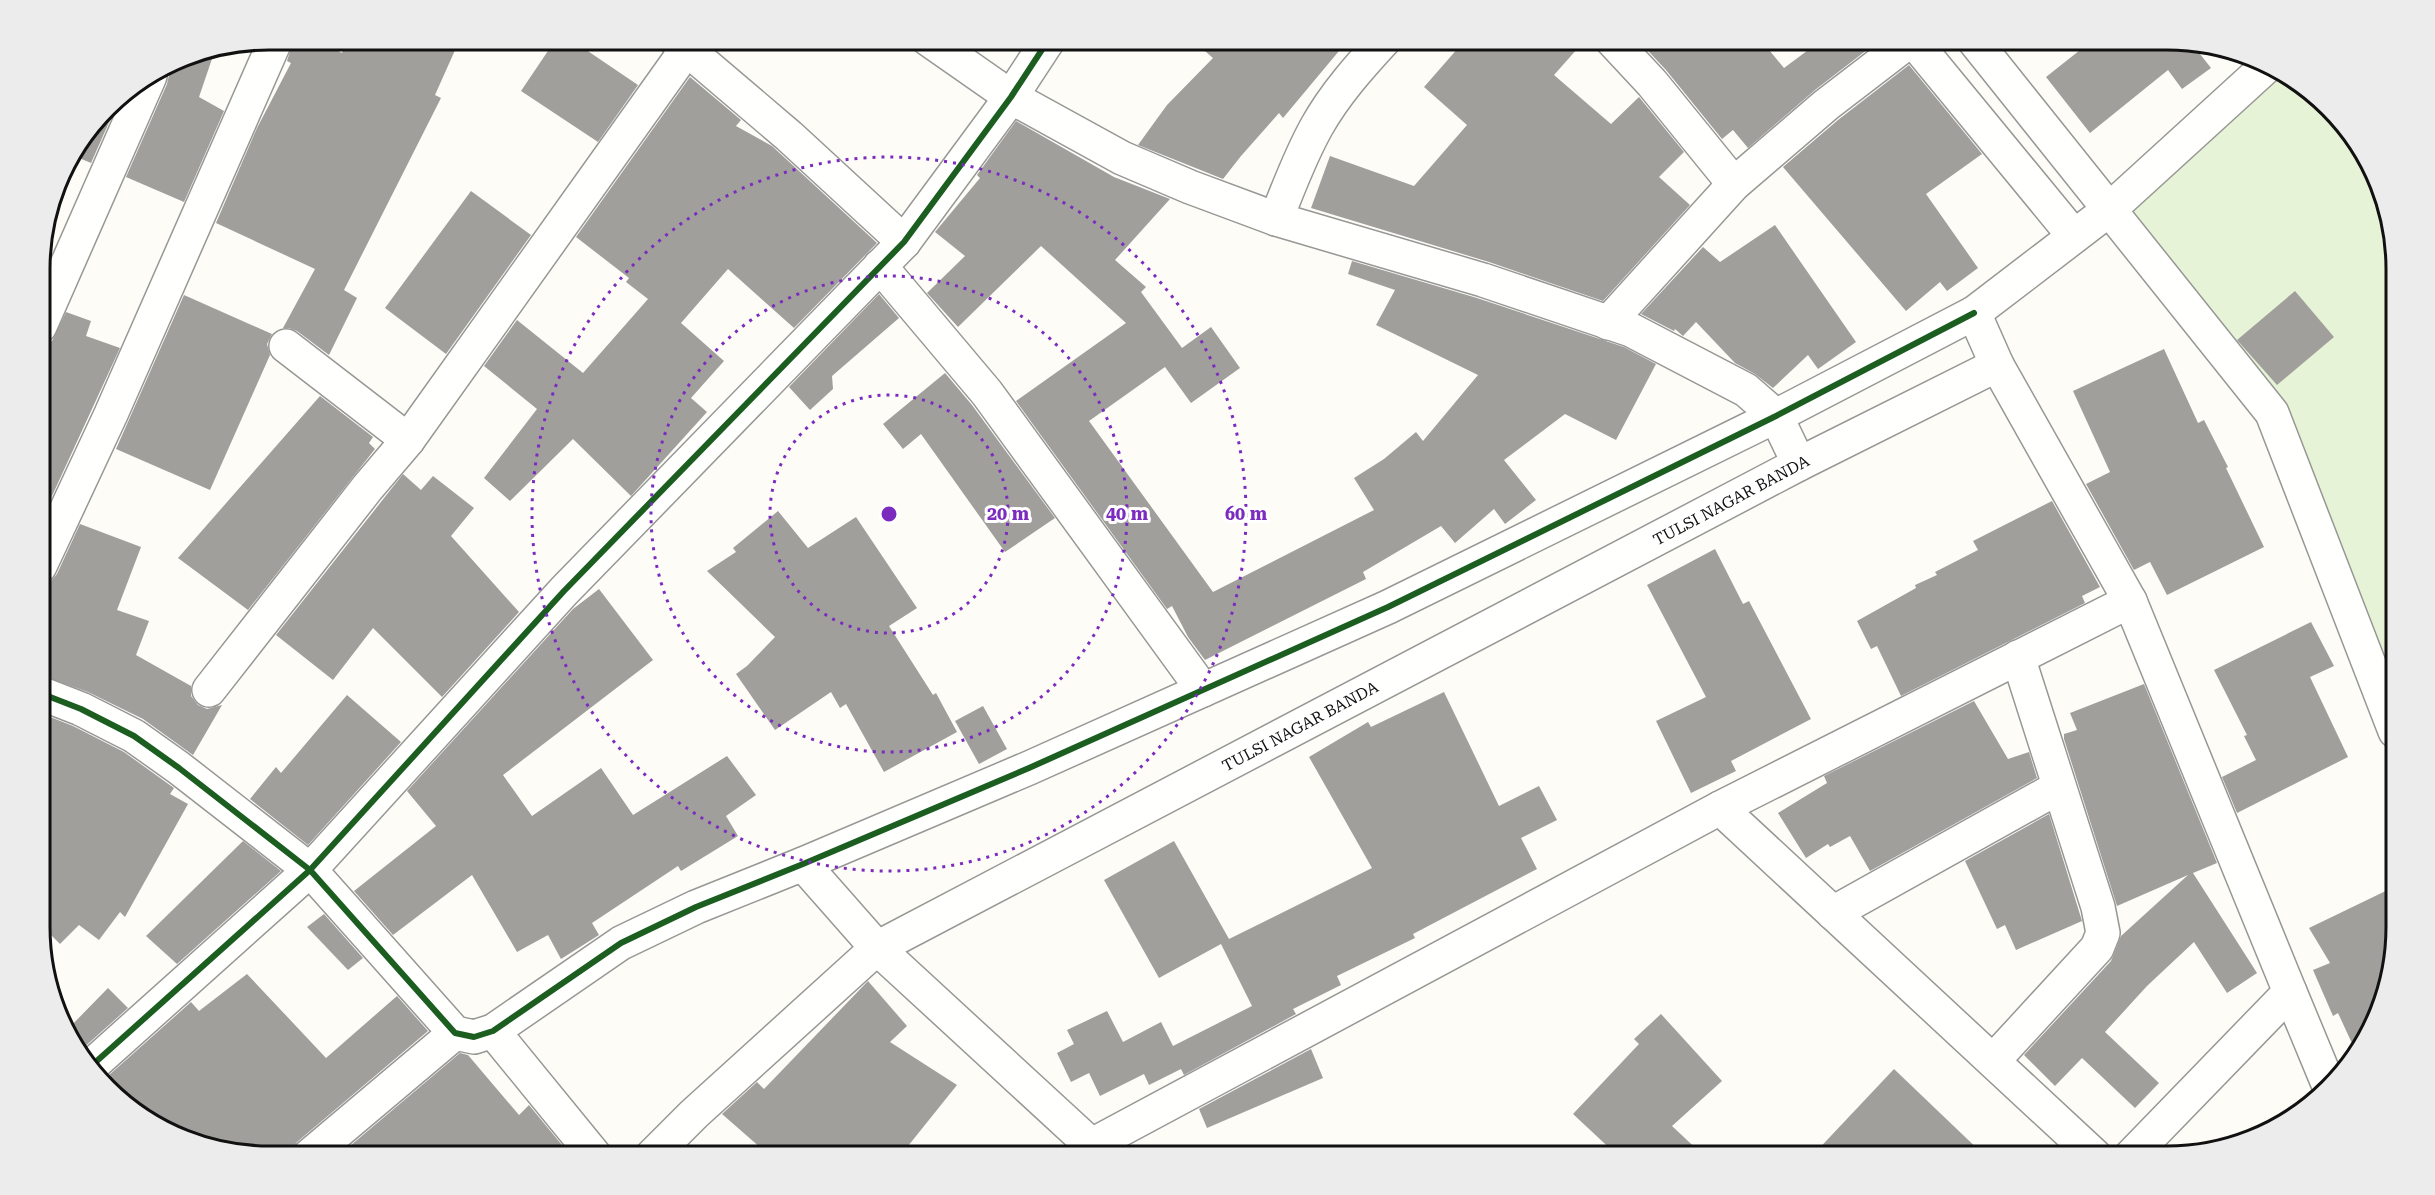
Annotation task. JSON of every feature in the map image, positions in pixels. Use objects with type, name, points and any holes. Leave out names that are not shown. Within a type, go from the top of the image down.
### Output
[{"type":"street","points":[[50,545],[111,414],[271,50]]},
{"type":"street","points":[[209,690],[368,487],[408,440],[679,50]]},
{"type":"street","points":[[694,50],[904,242]]},
{"type":"street","points":[[944,50],[1011,97],[1122,158],[1190,187],[1276,219],[1483,280],[1631,330],[1746,390],[1776,416],[1799,464]]},
{"type":"street","points":[[96,1062],[310,870],[564,591],[904,242],[1011,97],[1042,50]]},
{"type":"street","points":[[1276,219],[1300,159],[1318,124],[1351,76],[1374,50]]},
{"type":"street","points":[[1621,50],[1652,83],[1734,184]]},
{"type":"street","points":[[1608,323],[1734,184],[1826,105],[1898,50]]},
{"type":"street","points":[[1921,50],[2074,236]]},
{"type":"street","points":[[1982,50],[2272,413],[2385,703]]},
{"type":"street","points":[[50,697],[81,709],[134,736],[310,870],[455,1033],[474,1037],[493,1031],[621,943],[696,907],[803,864],[1388,607],[1776,416],[1974,314],[2110,208],[2262,71]]},
{"type":"street","points":[[50,303],[144,88]]},
{"type":"street","points":[[880,266],[987,393],[1203,690]]},
{"type":"street","points":[[1974,314],[1997,365],[2130,601],[2326,1076]]},
{"type":"street","points":[[286,346],[408,440]]},
{"type":"street","name":"TULSI NAGAR BANDA","points":[[662,1146],[694,1114],[877,948],[1799,464],[1997,365]]},
{"type":"street","points":[[1106,1146],[1720,808],[2130,601]]},
{"type":"street","points":[[1993,1061],[2097,948],[2103,933],[2098,907],[2018,657]]},
{"type":"street","points":[[1833,913],[2060,787]]},
{"type":"street","points":[[1720,808],[2084,1146]]},
{"type":"street","points":[[803,864],[877,948],[1092,1146]]},
{"type":"street","points":[[2141,1146],[2290,992]]},
{"type":"street","points":[[493,1031],[587,1146]]},
{"type":"street","points":[[321,1146],[455,1033]]},
{"type":"green space","points":[[2260,71],[2288,86],[2311,104],[2340,135],[2356,159],[2374,198],[2385,254],[2385,681],[2272,413],[2110,209]]},
{"type":"building","points":[[290,50],[336,50],[342,53],[343,50],[455,50],[435,95],[441,98],[344,290],[357,298],[329,355],[297,331],[283,328],[315,269],[216,223],[257,128],[291,63],[287,61]]},
{"type":"building","points":[[549,50],[586,50],[638,85],[598,142],[521,91]]},
{"type":"building","points":[[1204,50],[1340,50],[1283,118],[1279,113],[1223,179],[1138,145],[1167,105],[1213,58]]},
{"type":"building","points":[[1456,50],[1576,50],[1554,75],[1611,124],[1639,97],[1684,152],[1659,177],[1690,205],[1603,301],[1489,262],[1311,208],[1330,156],[1414,186],[1467,125],[1424,87]]},
{"type":"building","points":[[1647,50],[1769,50],[1784,68],[1808,50],[1867,50],[1815,90],[1748,148],[1733,130],[1722,139]]},
{"type":"building","points":[[2080,50],[2195,51],[2198,52],[2211,68],[2182,89],[2168,70],[2090,133],[2046,77]]},
{"type":"building","points":[[213,57],[199,97],[224,111],[184,202],[126,177],[169,75],[185,66]]},
{"type":"building","points":[[1909,65],[1982,154],[1926,194],[1978,268],[1947,291],[1940,282],[1906,311],[1783,167],[1838,120]]},
{"type":"building","points":[[690,77],[741,120],[736,126],[772,146],[877,243],[794,328],[728,269],[681,323],[724,361],[691,398],[707,412],[631,496],[573,439],[510,501],[484,478],[537,409],[484,366],[517,320],[583,373],[648,299],[626,282],[629,278],[576,237]]},
{"type":"building","points":[[112,116],[91,163],[79,158],[95,135]]},
{"type":"building","points":[[1016,121],[1114,177],[1170,199],[1115,260],[1146,287],[1141,292],[1182,348],[1211,327],[1240,368],[1191,403],[1165,367],[1089,421],[1213,592],[1374,510],[1354,478],[1384,459],[1416,432],[1423,441],[1478,375],[1376,325],[1395,290],[1348,274],[1352,261],[1477,298],[1624,347],[1656,364],[1616,440],[1565,414],[1504,460],[1536,500],[1505,524],[1494,509],[1455,543],[1441,526],[1363,572],[1366,579],[1205,660],[1188,637],[1172,606],[1167,609],[1016,401],[1126,323],[1041,246],[958,327],[927,293],[965,256],[935,232],[980,178],[977,175]]},
{"type":"building","points":[[471,191],[531,235],[446,354],[385,308]]},
{"type":"building","points":[[1775,225],[1856,342],[1818,369],[1808,355],[1773,388],[1755,374],[1735,363],[1696,322],[1683,336],[1675,329],[1674,331],[1641,314],[1703,247],[1720,262]]},
{"type":"building","points":[[2295,291],[2334,337],[2277,385],[2237,340]]},
{"type":"building","points":[[879,294],[899,318],[832,376],[833,389],[810,410],[789,387]]},
{"type":"building","points":[[184,295],[272,334],[267,344],[270,355],[210,490],[116,449]]},
{"type":"building","points":[[66,312],[91,321],[86,336],[120,348],[50,500],[50,342]]},
{"type":"building","points":[[2164,349],[2198,423],[2204,420],[2228,467],[2226,468],[2264,547],[2167,595],[2150,562],[2134,570],[2086,484],[2110,472],[2073,391]]},
{"type":"building","points":[[945,373],[972,405],[1055,518],[1005,552],[921,434],[903,449],[883,424]]},
{"type":"building","points":[[320,396],[373,437],[369,443],[375,449],[248,610],[178,558]]},
{"type":"building","points":[[403,474],[421,490],[433,476],[474,508],[451,536],[519,612],[442,697],[373,628],[333,680],[276,635]]},
{"type":"building","points":[[2052,501],[2100,587],[2082,596],[2085,603],[1901,696],[1877,646],[1871,649],[1857,621],[1916,588],[1915,585],[1937,575],[1935,572],[1978,550],[1973,541]]},
{"type":"building","points":[[778,511],[808,548],[856,517],[917,608],[889,626],[933,695],[936,693],[957,732],[884,772],[846,704],[840,708],[831,692],[775,730],[736,674],[775,637],[707,571],[736,552],[733,548]]},
{"type":"building","points":[[80,524],[141,547],[117,610],[149,621],[136,655],[191,686],[191,696],[198,705],[207,709],[222,705],[193,755],[143,719],[88,692],[50,679],[50,582],[57,574]]},
{"type":"building","points":[[1715,549],[1743,604],[1749,601],[1811,719],[1731,761],[1736,771],[1691,793],[1656,721],[1706,697],[1647,585]]},
{"type":"building","points":[[599,589],[653,660],[503,775],[532,816],[601,768],[633,815],[727,756],[756,795],[726,816],[738,836],[681,871],[678,866],[592,923],[599,935],[561,959],[548,935],[517,952],[472,875],[393,935],[354,891],[436,826],[407,791],[573,609]]},
{"type":"building","points":[[2311,622],[2334,666],[2310,677],[2348,757],[2237,813],[2222,777],[2256,760],[2244,736],[2247,735],[2214,670]]},
{"type":"building","points":[[2144,684],[2217,863],[2193,873],[2257,973],[2227,993],[2194,942],[2147,986],[2105,1032],[2159,1083],[2135,1108],[2082,1058],[2055,1086],[2024,1055],[2111,961],[2121,936],[2188,875],[2117,906],[2064,739],[2064,734],[2077,730],[2070,713]]},
{"type":"building","points":[[1444,692],[1499,806],[1539,786],[1557,820],[1521,838],[1537,869],[1413,934],[1415,938],[1337,976],[1341,985],[1293,1009],[1296,1014],[1184,1075],[1181,1069],[1149,1085],[1144,1074],[1100,1096],[1089,1073],[1071,1082],[1057,1053],[1074,1044],[1067,1030],[1107,1011],[1123,1042],[1161,1022],[1173,1046],[1252,1006],[1221,944],[1159,978],[1104,880],[1174,841],[1229,939],[1372,868],[1309,757],[1368,722],[1371,727]]},
{"type":"building","points":[[347,695],[401,742],[308,845],[250,799],[276,767],[281,773]]},
{"type":"building","points":[[1974,701],[2008,759],[2029,752],[2037,778],[1870,871],[1850,836],[1830,847],[1828,844],[1806,858],[1778,813],[1827,783],[1824,776]]},
{"type":"building","points":[[983,706],[1007,749],[979,764],[955,721]]},
{"type":"building","points":[[50,717],[124,752],[174,788],[170,794],[188,804],[125,917],[120,912],[99,940],[79,925],[60,944],[50,934]]},
{"type":"building","points":[[2049,814],[2082,921],[2016,950],[2005,925],[1997,929],[1965,861]]},
{"type":"building","points":[[243,841],[281,871],[177,964],[146,936]]},
{"type":"building","points":[[2385,891],[2384,955],[2378,983],[2369,1010],[2352,1043],[2338,1013],[2333,1016],[2313,970],[2330,963],[2309,928]]},
{"type":"building","points":[[324,914],[363,958],[348,970],[307,927]]},
{"type":"building","points":[[247,974],[326,1058],[397,996],[428,1031],[294,1146],[240,1144],[198,1134],[172,1123],[147,1109],[109,1076],[191,1002],[199,1011]]},
{"type":"building","points":[[868,981],[907,1026],[890,1042],[957,1085],[908,1146],[759,1146],[722,1114],[757,1082],[764,1089]]},
{"type":"building","points":[[108,988],[128,1008],[85,1046],[73,1024]]},
{"type":"building","points":[[1661,1014],[1722,1081],[1672,1126],[1693,1146],[1607,1146],[1573,1114],[1639,1044],[1634,1039]]},
{"type":"building","points":[[1311,1049],[1323,1078],[1207,1128],[1199,1109]]},
{"type":"building","points":[[460,1053],[468,1055],[519,1115],[529,1105],[563,1146],[350,1146]]},
{"type":"building","points":[[1894,1069],[1975,1146],[1821,1146]]},
{"type":"cycle path","points":[[96,1062],[310,870],[564,591],[904,242],[1011,97],[1042,50]]},
{"type":"cycle path","points":[[50,697],[81,709],[134,736],[310,870],[455,1033],[474,1037],[493,1031],[621,943],[696,907],[1029,768],[1388,607],[1776,416],[1974,313]]}]
